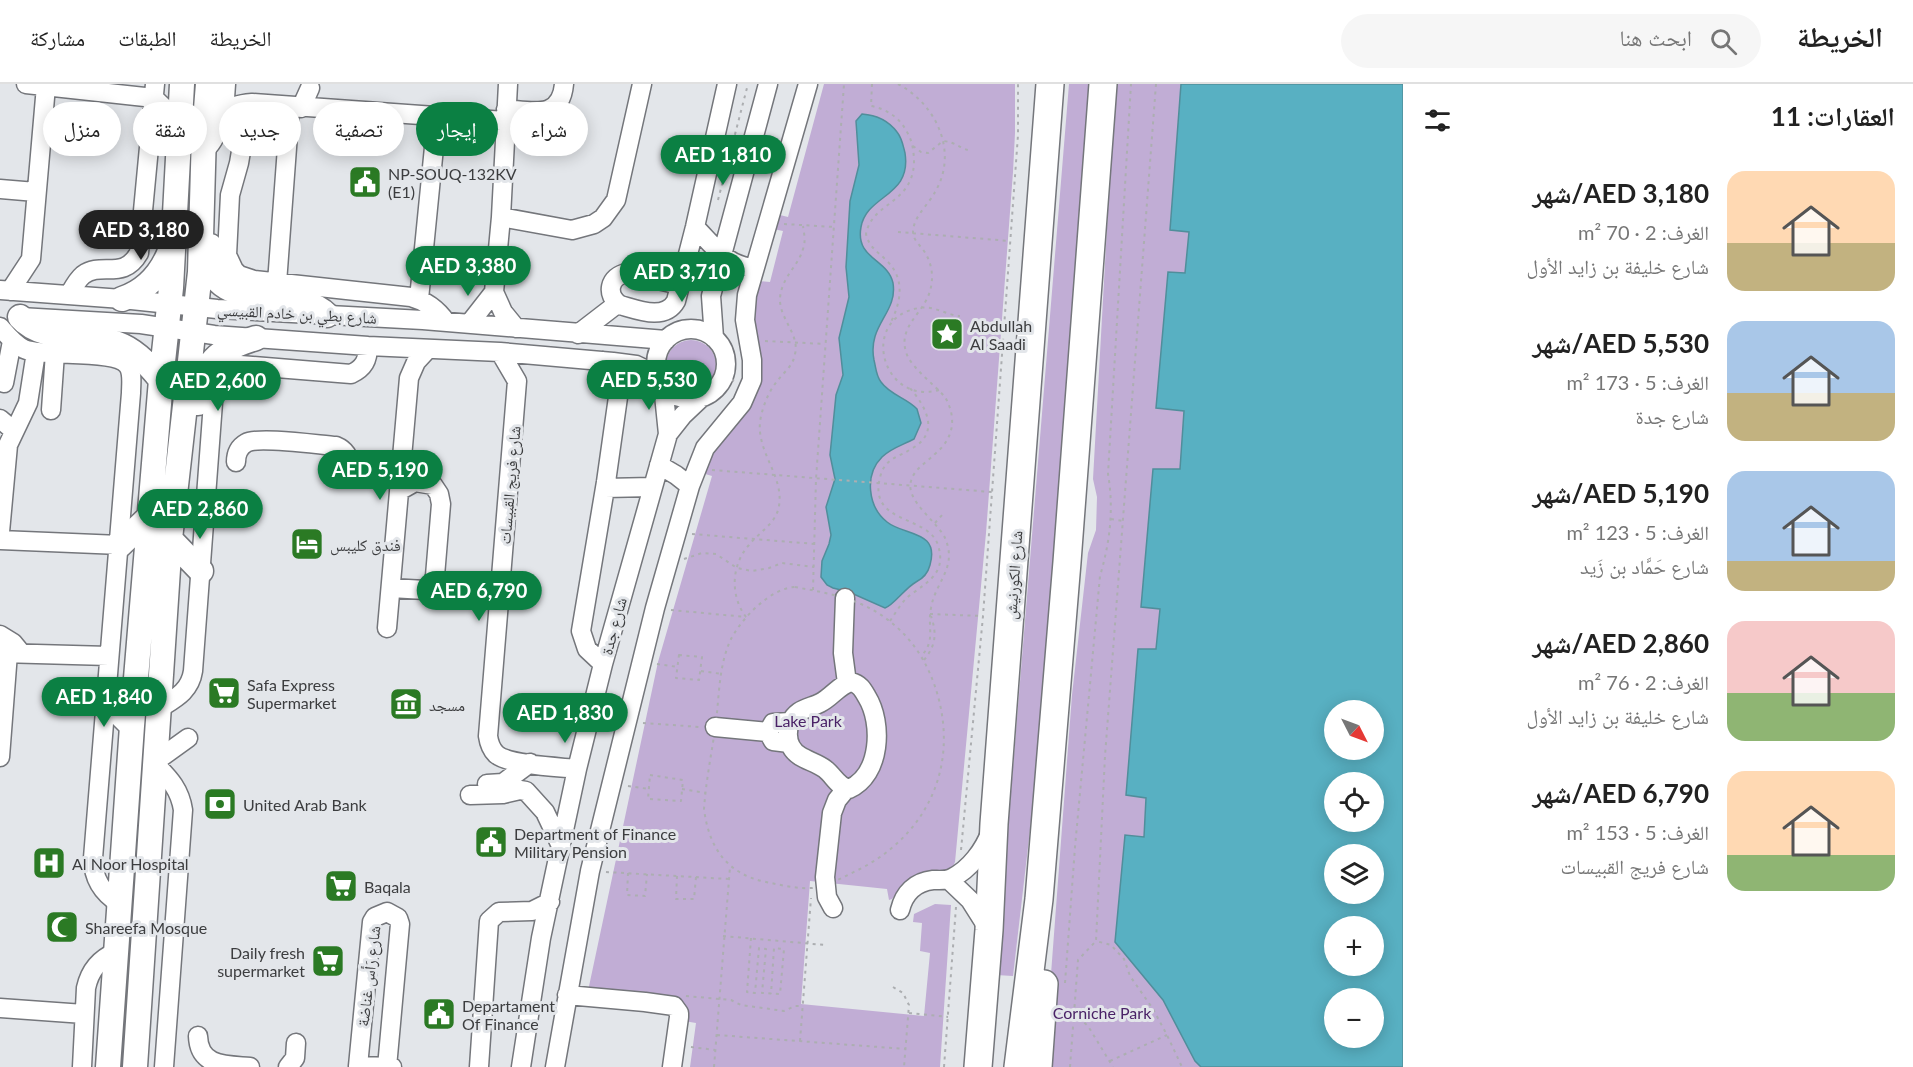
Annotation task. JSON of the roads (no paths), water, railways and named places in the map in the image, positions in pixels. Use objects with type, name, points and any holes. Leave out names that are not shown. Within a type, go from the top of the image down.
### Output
[{"type":"highway","points":[[1018,1067],[1039,899],[1103,84]]},
{"type":"highway","name":"شارع الكورنيش","points":[[978,1067],[1049,88]]},
{"type":"highway","points":[[1038,1067],[1044,970],[1039,899]]},
{"type":"highway","points":[[980,1034],[989,1053],[992,1067]]},
{"type":"main road","points":[[181,102],[182,84]]},
{"type":"main road","points":[[207,102],[208,84]]},
{"type":"main road","points":[[107,1063],[132,726],[174,237],[178,156]]},
{"type":"main road","points":[[135,1063],[160,716],[170,539],[201,256],[204,156]]},
{"type":"main road","points":[[203,192],[211,215],[211,271],[221,282],[231,290],[243,294],[309,303],[327,315]]},
{"type":"main road","points":[[122,299],[133,296],[150,283],[167,258],[174,237]]},
{"type":"main road","points":[[8,325],[29,326],[49,333],[120,345],[147,364],[161,380]]},
{"type":"main road","points":[[177,473],[187,457],[194,438],[200,388],[205,371],[213,359],[221,353],[256,338]]},
{"type":"main road","points":[[120,545],[150,516]]},
{"type":"main road","points":[[170,539],[201,571]]},
{"type":"main road","points":[[105,700],[132,726]]},
{"type":"street","points":[[26,84],[154,91],[139,253],[124,268],[84,274],[69,295]]},
{"type":"street","points":[[225,102],[226,84]]},
{"type":"street","points":[[508,84],[501,217],[494,292],[503,312],[516,328]]},
{"type":"street","points":[[498,115],[551,109],[560,100],[564,84]]},
{"type":"street","points":[[501,217],[572,230],[594,224],[603,218],[611,210],[616,200],[642,84]]},
{"type":"street","points":[[578,334],[613,308],[664,312],[673,306],[695,227],[727,84]]},
{"type":"street","points":[[711,296],[696,315],[672,336],[657,356],[660,380],[670,393],[680,398],[690,400],[701,398],[717,388],[726,371],[724,353],[714,338],[711,296],[768,84]]},
{"type":"street","points":[[555,1067],[590,871],[641,662],[676,533],[690,486],[705,448],[747,394],[753,371],[745,320],[746,308],[754,268],[808,84]]},
{"type":"street","points":[[48,293],[32,259],[36,192],[49,86]]},
{"type":"street","points":[[299,102],[310,88]]},
{"type":"street","points":[[301,107],[416,116]]},
{"type":"street","points":[[207,148],[214,139],[219,121]]},
{"type":"street","points":[[240,156],[230,195],[227,255],[229,263],[240,275],[247,279],[419,299],[435,308],[446,322]]},
{"type":"street","points":[[277,283],[290,156]]},
{"type":"street","points":[[419,299],[433,156]]},
{"type":"street","points":[[0,189],[36,192]]},
{"type":"street","points":[[695,227],[722,256],[735,264],[754,268]]},
{"type":"street","points":[[5,290],[32,259]]},
{"type":"street","points":[[620,337],[613,328],[610,286],[612,281],[621,274],[633,274],[680,285]]},
{"type":"street","name":"شارع بطي بن خادم القبيسي","points":[[5,290],[122,299],[167,316],[192,332],[393,348],[500,352],[603,361],[636,365],[660,380]]},
{"type":"street","points":[[469,324],[494,292]]},
{"type":"street","points":[[356,316],[388,295]]},
{"type":"street","name":"شارع بطي بن خادم القبيسي","points":[[8,325],[141,324],[196,307],[446,322],[620,337],[672,336]]},
{"type":"street","points":[[8,325],[22,348],[36,352],[116,359],[128,364],[130,370],[131,393],[120,545],[105,700],[93,866],[101,889],[120,904]]},
{"type":"street","points":[[4,383],[8,325]]},
{"type":"street","points":[[672,336],[697,330],[714,338]]},
{"type":"street","points":[[160,716],[185,690],[192,678],[214,389],[219,377],[228,369],[240,365],[351,374],[366,363],[368,346]]},
{"type":"street","points":[[393,348],[400,357],[409,378]]},
{"type":"street","points":[[387,628],[407,487],[402,466],[409,378],[416,362],[428,349]]},
{"type":"street","points":[[0,532],[6,436],[28,404],[36,352]]},
{"type":"street","points":[[500,352],[517,381],[537,355]]},
{"type":"street","points":[[51,410],[56,353]]},
{"type":"street","points":[[603,361],[615,373],[619,390],[581,631],[587,648],[603,664]]},
{"type":"street","name":"شارع جدة","points":[[660,380],[668,434]]},
{"type":"street","name":"شارع فريج القبيسات","points":[[517,381],[488,736],[492,749],[502,758],[577,770]]},
{"type":"street","name":"شارع جدة","points":[[521,1067],[541,938],[568,808],[603,664],[668,434],[701,398]]},
{"type":"street","points":[[236,462],[237,452],[244,444],[259,440],[336,446],[343,449],[348,456],[349,470]]},
{"type":"street","points":[[659,465],[680,477],[690,486]]},
{"type":"street","points":[[391,588],[421,591],[429,588],[434,580],[441,499],[433,485],[407,487]]},
{"type":"street","points":[[605,488],[652,487]]},
{"type":"street","points":[[0,540],[120,545]]},
{"type":"street","points":[[845,598],[843,654],[847,683]]},
{"type":"street","points":[[0,635],[13,643],[10,653],[0,757]]},
{"type":"street","points":[[10,653],[109,656]]},
{"type":"street","points":[[833,908],[826,885],[832,813],[837,800],[846,789],[855,786],[864,776],[873,758],[877,738],[876,717],[868,699],[858,684],[847,683],[824,701],[801,711],[790,722],[788,733],[789,743],[795,752],[824,768],[840,786],[846,789]]},
{"type":"street","points":[[768,732],[773,723],[790,722]]},
{"type":"street","points":[[715,728],[768,732]]},
{"type":"street","points":[[768,732],[773,741],[789,743]]},
{"type":"street","points":[[156,763],[178,790],[183,810],[164,1067]]},
{"type":"street","points":[[530,763],[503,783],[470,790],[503,794],[523,790],[528,792],[545,812],[561,846]]},
{"type":"street","points":[[545,812],[557,812],[568,808]]},
{"type":"street","points":[[900,910],[905,897],[916,885],[949,880],[971,863],[981,852],[994,824]]},
{"type":"street","points":[[949,880],[970,900],[988,930]]},
{"type":"street","points":[[479,1067],[488,925],[495,914],[532,911],[550,902]]},
{"type":"street","name":"شارع رَأس غناضة","points":[[358,1066],[372,922],[375,916],[387,912],[398,918],[400,924],[387,1067]]},
{"type":"street","points":[[511,912],[541,938]]},
{"type":"street","points":[[82,1067],[86,988],[99,962],[116,952]]},
{"type":"street","points":[[567,995],[674,1006],[679,1017],[672,1067]]},
{"type":"street","points":[[0,1008],[84,1014]]},
{"type":"street","points":[[135,1063],[154,1043],[166,1036]]},
{"type":"street","points":[[198,1036],[200,1051],[212,1063],[250,1067]]},
{"type":"street","points":[[288,1067],[295,1058],[296,1042]]},
{"type":"street","points":[[358,1066],[392,1067]]},
{"type":"water","points":[[1181,84],[1403,84],[1403,1067],[1201,1067],[1195,1061],[1163,1000],[1115,942],[1125,835],[1144,837],[1146,798],[1126,795],[1138,649],[1156,649],[1160,609],[1141,607],[1153,469],[1180,469],[1184,411],[1156,408],[1168,272],[1185,273],[1189,232],[1170,230]]},
{"type":"water","points":[[862,114],[877,117],[890,124],[900,137],[905,153],[902,178],[896,187],[865,216],[860,238],[867,252],[885,269],[893,283],[891,303],[878,328],[873,348],[877,375],[889,390],[917,409],[921,423],[914,439],[889,451],[876,464],[871,482],[872,500],[887,522],[925,540],[930,545],[932,554],[925,575],[885,608],[849,592],[833,588],[827,585],[821,577],[822,561],[831,535],[826,507],[835,479],[830,455],[836,395],[843,375],[839,338],[849,297],[846,267],[850,201],[859,165],[856,121]]},
{"type":"place","name":"NP-SOUQ-132KV (E1)","points":[[365,182]]},
{"type":"place","name":"Abdullah Al Saadi","points":[[947,334]]},
{"type":"place","name":"فندق كليبس","points":[[307,544]]},
{"type":"place","name":"Safa Express Supermarket","points":[[224,693]]},
{"type":"place","name":"مسجد","points":[[406,704]]},
{"type":"place","name":"United Arab Bank","points":[[220,804]]},
{"type":"place","name":"Department of Finance Military Pension","points":[[491,842]]},
{"type":"place","name":"Al Noor Hospital","points":[[49,863]]},
{"type":"place","name":"Baqala","points":[[341,886]]},
{"type":"place","name":"Shareefa Mosque","points":[[62,927]]},
{"type":"place","name":"Daily fresh supermarket","points":[[328,961]]},
{"type":"place","name":"Departament Of Finance","points":[[439,1014]]},
{"type":"park label","name":"Lake Park","points":[[808,720]]},
{"type":"park label","name":"Corniche Park","points":[[1102,1012]]}]
